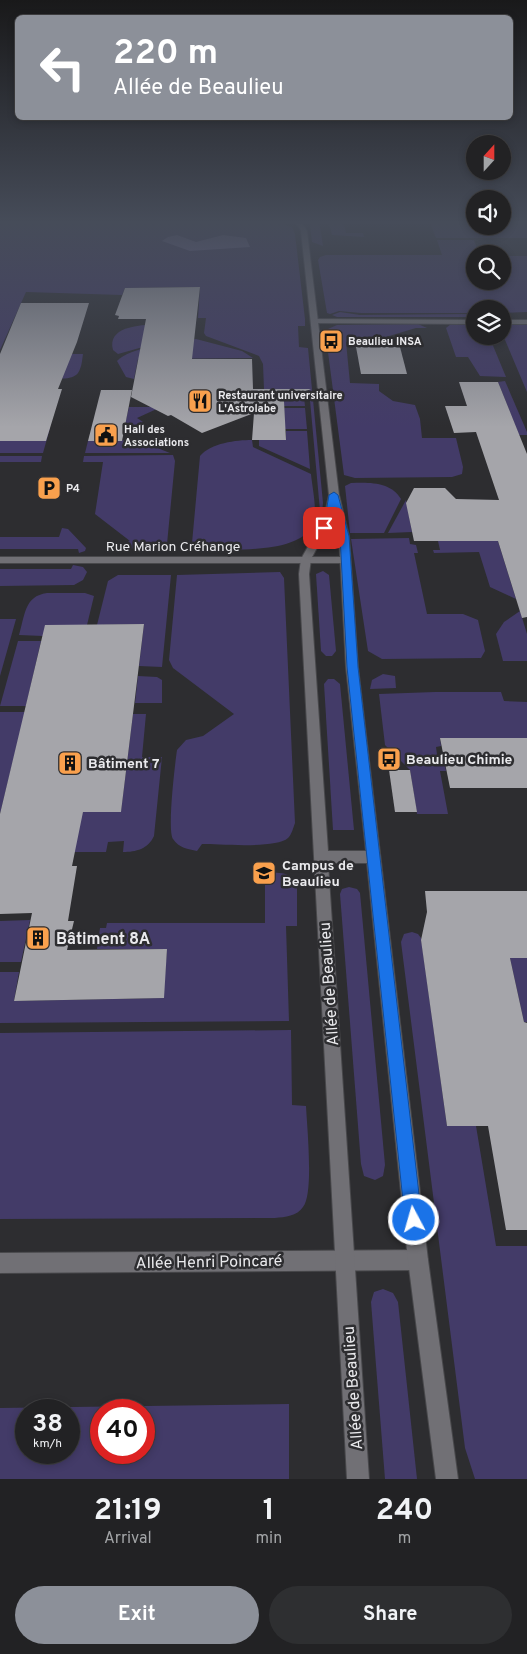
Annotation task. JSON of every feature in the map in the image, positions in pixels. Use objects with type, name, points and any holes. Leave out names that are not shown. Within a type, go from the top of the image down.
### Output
[{"type":"street","name":"Allée de Beaulieu","points":[[310,289],[334,495],[341,518],[352,667],[418,1260],[447,1479]]},
{"type":"street","points":[[314,321],[466,322]]},
{"type":"street","points":[[511,322],[527,322]]},
{"type":"street","name":"Allée de Beaulieu","points":[[334,495],[329,518],[306,559],[304,574],[358,1479]]},
{"type":"street","name":"Rue Marion Créhange","points":[[0,560],[345,560]]},
{"type":"street","points":[[320,857],[374,857]]},
{"type":"street","name":"Allée Henri Poincaré","points":[[0,1264],[418,1260]]},
{"type":"shaded area","points":[[0,289],[125,289],[122,295],[26,292],[0,350]]},
{"type":"shaded area","points":[[200,289],[301,289],[305,326],[298,326],[299,347],[308,348],[323,503],[321,522],[309,389],[303,389],[305,406],[284,406],[283,389],[264,389],[263,364],[259,356],[206,336],[204,333],[206,318],[198,318]]},
{"type":"shaded area","points":[[323,289],[527,289],[527,312],[511,313],[511,300],[466,300],[466,313],[361,313],[339,311],[327,313]]},
{"type":"shaded area","points":[[340,312],[360,315],[466,314],[466,317],[337,317],[332,315]]},
{"type":"shaded area","points":[[418,324],[427,328],[416,328],[379,339],[346,342],[350,383],[379,384],[379,391],[393,401],[415,405],[420,419],[422,438],[456,438],[463,467],[462,474],[452,477],[355,478],[344,475],[325,329],[337,325]]},
{"type":"shaded area","points":[[451,324],[466,325],[466,345],[493,345],[506,377],[480,376],[468,357],[456,357],[446,328]]},
{"type":"shaded area","points":[[511,324],[527,324],[527,392],[507,345],[511,345]]},
{"type":"shaded area","points":[[150,325],[182,325],[143,347],[118,354],[113,350],[113,340],[118,333],[127,328]]},
{"type":"shaded area","points":[[196,339],[242,351],[253,358],[138,359],[134,379],[126,377],[117,361],[131,352],[166,343]]},
{"type":"shaded area","points":[[83,354],[82,364],[78,373],[63,379],[40,375],[0,360]]},
{"type":"shaded area","points":[[505,381],[527,435],[519,435],[498,382]]},
{"type":"shaded area","points":[[129,407],[161,407],[137,418],[143,422],[132,427],[125,424]]},
{"type":"shaded area","points":[[284,408],[305,408],[307,429],[285,429]]},
{"type":"shaded area","points":[[3,428],[50,428],[43,453],[0,453],[0,435]]},
{"type":"shaded area","points":[[286,431],[307,431],[310,469],[259,446],[259,440],[286,440]]},
{"type":"shaded area","points":[[137,440],[170,453],[85,453],[88,441]]},
{"type":"shaded area","points":[[252,440],[253,447],[311,474],[315,507],[313,524],[305,534],[293,541],[278,546],[242,550],[196,549],[192,543],[200,456],[217,445]]},
{"type":"shaded area","points":[[173,455],[175,461],[167,544],[162,549],[113,548],[130,541],[95,514],[103,462],[83,462],[84,456]]},
{"type":"shaded area","points":[[0,456],[42,456],[41,462],[0,462]]},
{"type":"shaded area","points":[[351,483],[373,483],[386,486],[397,493],[401,499],[384,533],[350,533],[345,486]]},
{"type":"shaded area","points":[[406,500],[412,532],[388,533]]},
{"type":"shaded area","points":[[62,528],[68,529],[86,548],[85,551],[79,553],[78,549],[0,549],[0,537],[59,537]]},
{"type":"shaded area","points":[[409,538],[410,544],[416,545],[418,553],[414,553],[427,614],[463,614],[478,620],[485,651],[481,658],[382,659],[368,651],[351,539]]},
{"type":"shaded area","points":[[497,538],[516,599],[490,587],[479,552],[434,553],[433,550],[440,550],[438,541]]},
{"type":"shaded area","points":[[73,565],[83,567],[87,572],[83,580],[74,585],[0,586],[0,569],[71,569]]},
{"type":"shaded area","points":[[323,571],[329,575],[336,651],[332,656],[326,656],[321,651],[316,574]]},
{"type":"shaded area","points":[[280,572],[284,578],[295,823],[293,829],[288,838],[272,844],[202,844],[197,851],[184,848],[175,842],[171,833],[172,796],[177,750],[186,740],[203,736],[234,714],[173,668],[169,660],[177,575]]},
{"type":"shaded area","points":[[118,575],[171,575],[162,667],[139,666],[144,624],[97,625],[108,581]]},
{"type":"shaded area","points":[[47,593],[85,593],[94,596],[87,625],[43,636],[19,635],[24,614],[30,603],[39,595]]},
{"type":"shaded area","points":[[520,611],[527,634],[527,661],[503,661],[496,634],[504,622]]},
{"type":"shaded area","points":[[0,619],[16,619],[0,676]]},
{"type":"shaded area","points":[[18,641],[41,641],[26,706],[0,706]]},
{"type":"shaded area","points":[[383,674],[395,676],[396,688],[370,689],[372,680]]},
{"type":"shaded area","points":[[138,676],[157,677],[162,680],[162,703],[135,703]]},
{"type":"shaded area","points":[[328,679],[334,679],[340,684],[354,830],[333,830],[324,684]]},
{"type":"shaded area","points":[[501,692],[504,701],[527,702],[527,738],[440,738],[441,746],[436,747],[438,762],[444,762],[446,771],[440,771],[448,814],[417,814],[410,770],[385,745],[379,694]]},
{"type":"shaded area","points":[[0,712],[25,712],[0,814]]},
{"type":"shaded area","points":[[133,714],[146,714],[142,757],[162,757],[154,836],[145,847],[132,851],[123,852],[124,841],[108,842],[106,852],[62,852],[83,812],[121,811]]},
{"type":"shaded area","points":[[265,872],[289,875],[297,886],[297,926],[286,926],[289,1021],[0,1023],[0,972],[19,972],[14,1001],[163,998],[167,949],[97,949],[100,928],[106,928],[107,923],[265,923]]},
{"type":"shaded area","points":[[349,887],[357,889],[360,893],[385,1165],[383,1176],[375,1180],[364,1176],[361,1164],[340,894],[342,889]]},
{"type":"shaded area","points":[[30,920],[21,962],[0,962],[0,921]]},
{"type":"shaded area","points":[[412,932],[418,934],[421,938],[447,1126],[476,1126],[496,1246],[527,1246],[527,1479],[475,1479],[465,1448],[401,942],[404,934]]},
{"type":"shaded area","points":[[510,958],[527,958],[527,1022],[524,1022]]},
{"type":"shaded area","points":[[291,1030],[292,1105],[306,1106],[309,1159],[306,1200],[298,1212],[275,1218],[0,1219],[0,1033]]},
{"type":"shaded area","points":[[383,1289],[393,1293],[398,1302],[417,1479],[385,1479],[371,1302],[374,1292]]},
{"type":"shaded area","points":[[289,1404],[289,1479],[0,1479],[0,1408],[15,1408],[15,1464],[80,1464],[80,1407],[90,1407],[90,1464],[155,1464],[155,1406]]},
{"type":"building","points":[[125,289],[200,289],[192,359],[252,359],[253,389],[311,389],[284,401],[286,440],[252,440],[254,413],[202,433],[171,415],[168,416],[131,397],[146,319],[118,319],[119,316],[115,315]]},
{"type":"building","points":[[21,303],[89,303],[77,342],[58,389],[62,389],[46,441],[0,441],[0,354]]},
{"type":"building","points":[[356,347],[400,347],[407,374],[361,374]]},
{"type":"building","points":[[459,382],[498,382],[527,454],[527,617],[522,618],[498,541],[414,541],[406,503],[414,488],[445,488],[456,499],[499,500],[476,432],[454,433],[445,406],[467,406]]},
{"type":"building","points":[[101,390],[132,390],[122,441],[88,441]]},
{"type":"building","name":"Bâtiment 7","points":[[144,624],[121,812],[83,812],[72,866],[77,866],[68,921],[74,921],[67,950],[167,949],[164,998],[14,1001],[32,913],[0,914],[0,814],[45,625]]},
{"type":"building","points":[[440,738],[527,738],[527,788],[450,788]]},
{"type":"building","points":[[389,770],[410,770],[417,812],[395,812]]},
{"type":"building","points":[[425,891],[527,891],[527,958],[510,958],[524,1022],[527,1023],[527,1230],[506,1230],[488,1126],[447,1126],[421,940],[427,912]]},
{"type":"place","name":"Beaulieu INSA","points":[[331,341]]},
{"type":"place","name":"Restaurant universitaire L'Astrolabe","points":[[200,401]]},
{"type":"place","name":"Hall des Associations","points":[[106,435]]},
{"type":"place","name":"P4","points":[[49,488]]},
{"type":"place","name":"Beaulieu Chimie","points":[[389,759]]},
{"type":"place","name":"Bâtiment 7","points":[[70,763]]},
{"type":"place","name":"Campus de Beaulieu","points":[[264,873]]},
{"type":"place","name":"Bâtiment 8A","points":[[38,938]]},
{"type":"route","points":[[324,528],[329,518],[334,495],[344,536],[352,667],[414,1220]]}]
